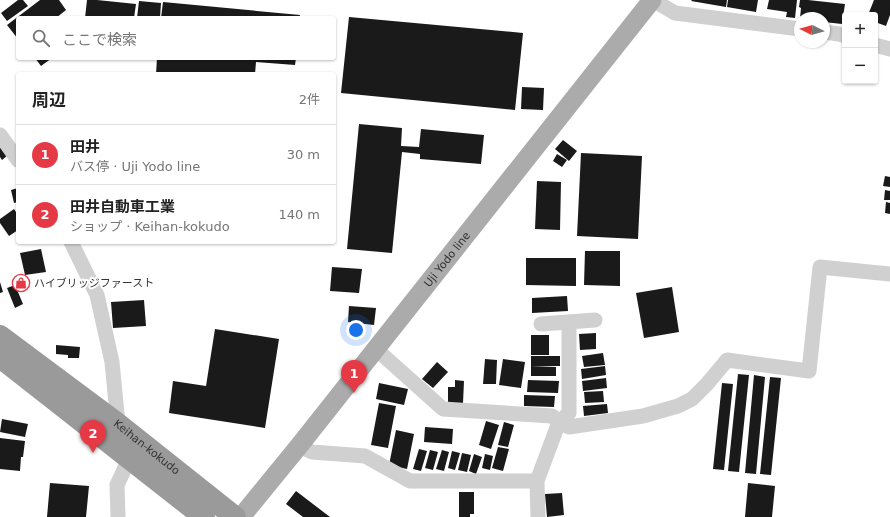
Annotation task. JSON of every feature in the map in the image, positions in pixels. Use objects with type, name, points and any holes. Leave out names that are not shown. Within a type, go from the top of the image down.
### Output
[{"type":"highway","name":"Keihan-kokudo","points":[[0,336],[118,424],[235,517]]},
{"type":"highway","name":"Keihan-kokudo","points":[[0,357],[204,517]]},
{"type":"main road","name":"Uji Yodo line","points":[[241,517],[299,446],[652,0]]},
{"type":"street","points":[[652,0],[675,13],[794,28]]},
{"type":"street","points":[[830,33],[842,35]]},
{"type":"street","points":[[878,46],[890,49]]},
{"type":"street","points":[[0,135],[16,157]]},
{"type":"street","points":[[72,244],[98,295],[112,362],[118,424]]},
{"type":"street","points":[[376,349],[443,409],[552,416],[559,422],[569,427],[643,416],[678,406],[692,399],[727,360],[809,371],[820,267],[890,274]]},
{"type":"street","points":[[541,324],[595,320]]},
{"type":"street","points":[[538,517],[537,481],[559,422],[569,413],[569,322]]},
{"type":"street","points":[[299,446],[312,452],[365,456],[410,481],[537,481]]},
{"type":"street","points":[[118,517],[117,485],[129,459]]},
{"type":"building","points":[[18,0],[23,0],[28,6],[7,21],[1,13]]},
{"type":"building","points":[[40,0],[59,0],[66,10],[58,16],[19,16]]},
{"type":"building","points":[[87,0],[136,4],[134,16],[85,16]]},
{"type":"building","points":[[727,0],[726,7],[691,1]]},
{"type":"building","points":[[728,0],[758,0],[756,12],[727,7]]},
{"type":"building","points":[[769,0],[797,0],[794,18],[786,17],[787,12],[767,9]]},
{"type":"building","points":[[800,0],[845,4],[844,12],[842,12],[842,24],[830,23],[830,12],[801,12],[801,8],[799,7]]},
{"type":"building","points":[[874,0],[890,0],[890,15],[886,26],[878,23],[878,12],[869,12]]},
{"type":"building","points":[[139,1],[161,3],[160,16],[137,16]]},
{"type":"building","points":[[163,2],[300,15],[300,16],[161,16]]},
{"type":"building","points":[[349,17],[523,33],[515,110],[341,93]]},
{"type":"building","points":[[16,18],[16,36],[7,25]]},
{"type":"building","points":[[36,60],[49,60],[41,66]]},
{"type":"building","points":[[157,60],[296,60],[295,65],[256,62],[255,72],[156,72]]},
{"type":"building","points":[[522,87],[544,88],[543,110],[521,109]]},
{"type":"building","points":[[359,124],[402,128],[401,146],[419,147],[421,129],[484,135],[481,164],[420,159],[420,154],[402,152],[392,253],[347,249]]},
{"type":"building","points":[[563,140],[577,151],[569,161],[555,149]]},
{"type":"building","points":[[0,145],[8,155],[2,160],[0,157]]},
{"type":"building","points":[[581,153],[642,156],[638,239],[577,236]]},
{"type":"building","points":[[557,154],[567,160],[562,167],[553,161]]},
{"type":"building","points":[[885,176],[890,177],[890,187],[883,186]]},
{"type":"building","points":[[537,181],[561,182],[560,230],[535,229]]},
{"type":"building","points":[[16,189],[16,202],[14,203],[11,190]]},
{"type":"building","points":[[885,190],[890,191],[890,200],[884,200]]},
{"type":"building","points":[[886,202],[890,203],[890,214],[885,213]]},
{"type":"building","points":[[14,209],[16,212],[16,231],[9,236],[0,223],[0,219]]},
{"type":"building","points":[[41,249],[46,272],[25,275],[20,253]]},
{"type":"building","points":[[585,251],[620,251],[620,286],[584,285]]},
{"type":"building","points":[[526,258],[576,258],[576,286],[526,285]]},
{"type":"building","points":[[332,267],[362,269],[359,293],[330,291]]},
{"type":"building","points":[[0,282],[3,292],[0,293]]},
{"type":"building","points":[[15,285],[23,304],[15,308],[7,288]]},
{"type":"building","points":[[672,287],[679,332],[644,338],[636,293]]},
{"type":"building","points":[[567,296],[568,311],[532,313],[532,298]]},
{"type":"building","points":[[144,300],[146,326],[113,328],[111,302]]},
{"type":"building","points":[[349,306],[376,308],[374,325],[348,322]]},
{"type":"building","points":[[215,329],[279,339],[265,428],[169,413],[173,381],[206,386]]},
{"type":"building","points":[[596,333],[596,349],[580,350],[579,334]]},
{"type":"building","points":[[531,335],[549,335],[549,355],[531,355]]},
{"type":"building","points":[[56,345],[80,347],[79,358],[68,358],[68,355],[56,354]]},
{"type":"building","points":[[603,353],[605,365],[584,367],[582,356]]},
{"type":"building","points":[[531,356],[560,356],[560,366],[531,366]]},
{"type":"building","points":[[485,359],[497,360],[496,384],[483,384]]},
{"type":"building","points":[[503,359],[525,362],[521,388],[499,385]]},
{"type":"building","points":[[437,362],[448,372],[433,388],[422,379]]},
{"type":"building","points":[[531,366],[556,367],[556,376],[531,376]]},
{"type":"building","points":[[605,366],[606,375],[582,379],[581,369]]},
{"type":"building","points":[[738,374],[749,375],[739,472],[728,471]]},
{"type":"building","points":[[754,375],[765,377],[756,474],[745,473]]},
{"type":"building","points":[[770,377],[781,378],[771,475],[760,474]]},
{"type":"building","points":[[606,378],[607,388],[583,391],[582,381]]},
{"type":"building","points":[[455,380],[464,381],[463,403],[448,403],[448,387],[455,387]]},
{"type":"building","points":[[528,380],[559,381],[558,393],[527,392]]},
{"type":"building","points":[[379,383],[408,389],[404,405],[376,399]]},
{"type":"building","points":[[722,383],[733,384],[724,470],[713,469]]},
{"type":"building","points":[[603,391],[604,402],[585,403],[584,392]]},
{"type":"building","points":[[524,395],[555,396],[554,407],[524,406]]},
{"type":"building","points":[[379,403],[396,406],[388,448],[371,445]]},
{"type":"building","points":[[607,404],[608,413],[584,416],[583,406]]},
{"type":"building","points":[[2,419],[28,424],[25,437],[0,432]]},
{"type":"building","points":[[486,421],[499,425],[491,449],[479,445]]},
{"type":"building","points":[[504,422],[514,425],[508,447],[498,445]]},
{"type":"building","points":[[425,427],[453,429],[452,444],[424,442]]},
{"type":"building","points":[[396,430],[414,434],[407,469],[389,465]]},
{"type":"building","points":[[0,438],[25,441],[23,457],[21,457],[20,471],[0,469]]},
{"type":"building","points":[[498,447],[509,449],[503,471],[492,468]]},
{"type":"building","points":[[419,449],[427,451],[421,471],[413,469]]},
{"type":"building","points":[[430,450],[438,452],[433,470],[425,468]]},
{"type":"building","points":[[442,450],[449,452],[444,471],[436,469]]},
{"type":"building","points":[[452,451],[460,453],[455,470],[448,468]]},
{"type":"building","points":[[462,453],[471,455],[467,472],[458,470]]},
{"type":"building","points":[[474,454],[482,457],[476,474],[469,471]]},
{"type":"building","points":[[485,454],[493,456],[490,470],[482,468]]},
{"type":"building","points":[[50,483],[89,486],[86,517],[47,517]]},
{"type":"building","points":[[748,483],[775,486],[772,517],[745,517]]},
{"type":"building","points":[[296,491],[330,517],[303,517],[286,504]]},
{"type":"building","points":[[459,492],[474,492],[474,514],[470,514],[470,517],[459,517]]},
{"type":"building","points":[[562,493],[564,515],[547,517],[545,494]]},
{"type":"place","name":"ハイブリッジファースト","points":[[21,283]]},
{"type":"place","name":"田井","points":[[354,393]]},
{"type":"place","name":"田井自動車工業","points":[[93,453]]}]
